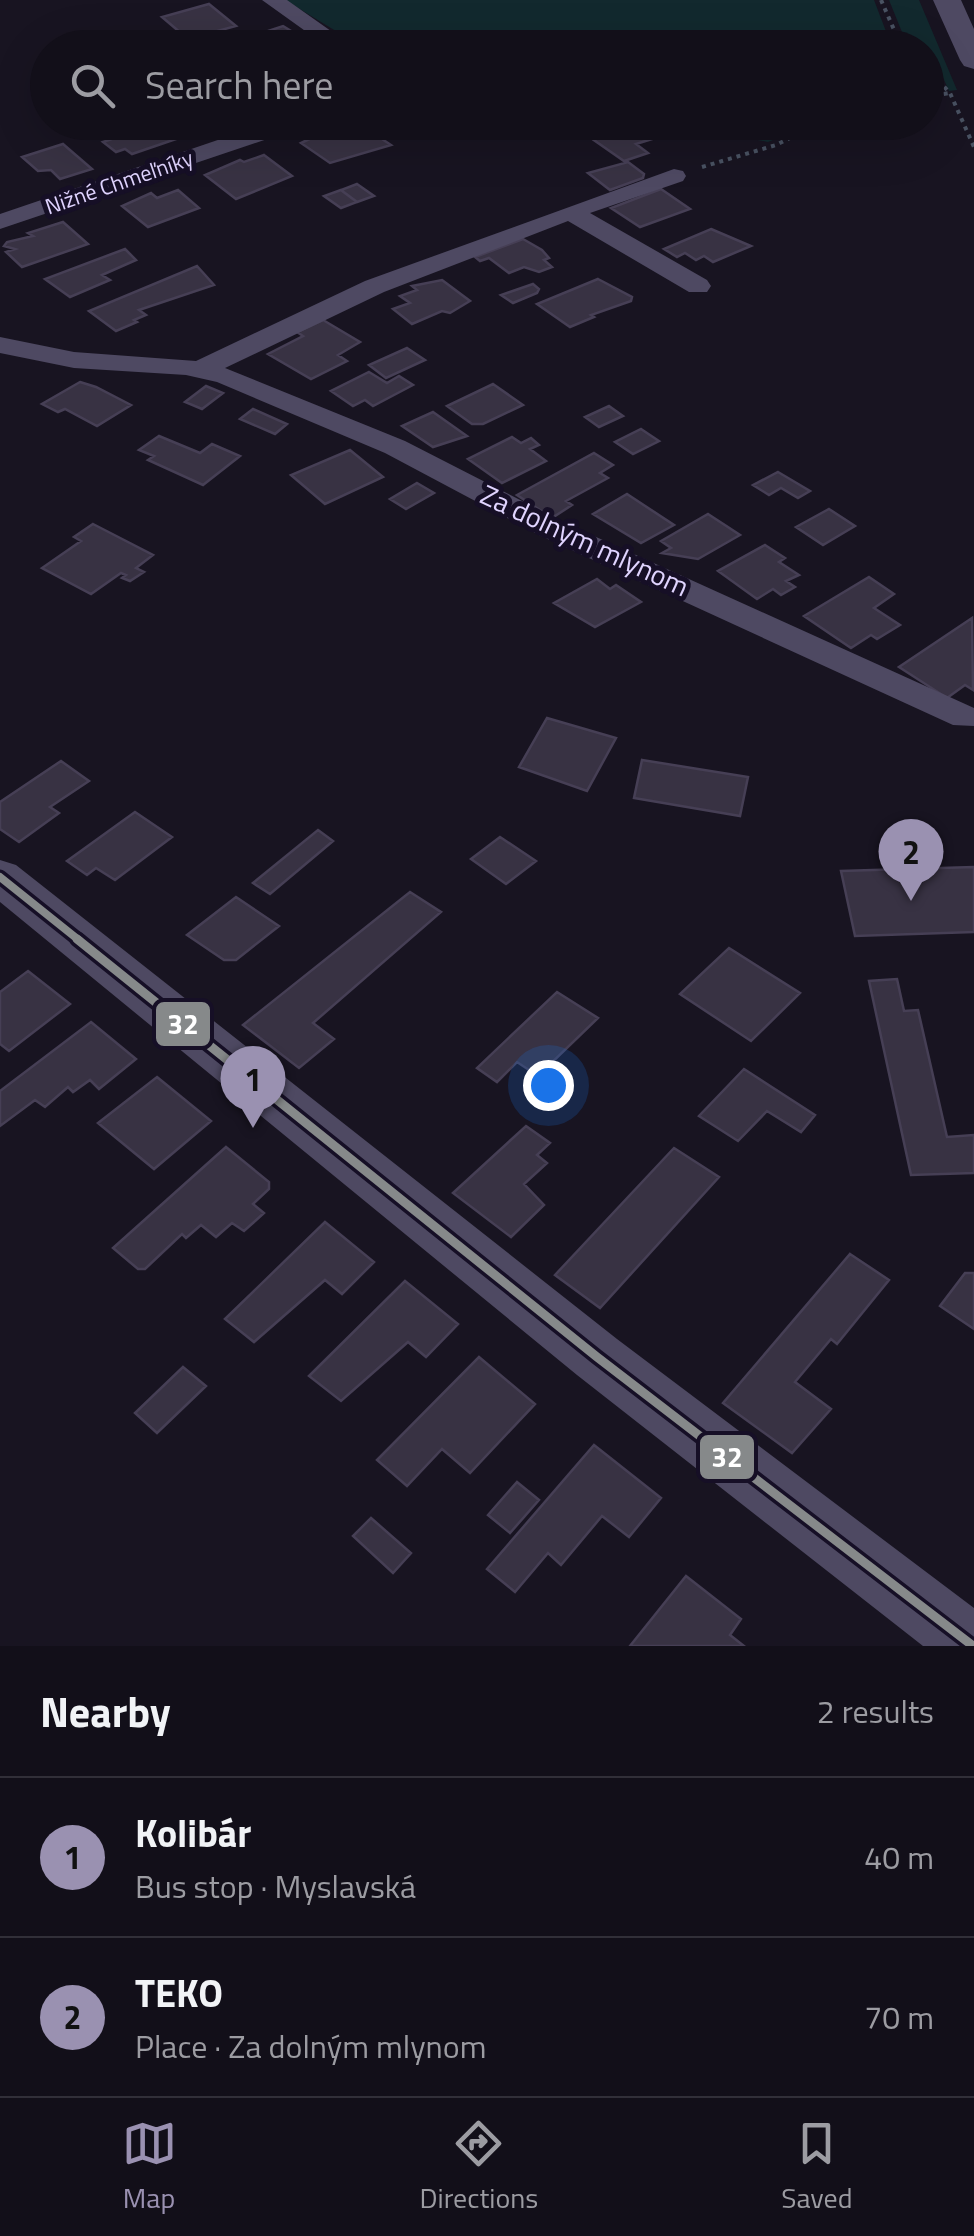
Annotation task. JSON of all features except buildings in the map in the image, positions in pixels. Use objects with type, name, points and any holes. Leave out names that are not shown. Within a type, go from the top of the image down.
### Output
[{"type":"street","points":[[273,0],[317,30]]},
{"type":"street","points":[[947,0],[967,29],[974,60]]},
{"type":"street","name":"Nižné Chmeľníky","points":[[0,222],[242,140]]},
{"type":"street","points":[[202,370],[318,312],[475,244],[674,176]]},
{"type":"street","points":[[570,212],[698,286]]},
{"type":"street","name":"Za dolným mlynom","points":[[0,345],[74,360],[202,370],[396,447],[552,529],[965,718]]},
{"type":"street","points":[[0,877],[597,1358],[973,1646]]},
{"type":"path","points":[[881,0],[894,30]]},
{"type":"path","points":[[944,84],[972,141]]},
{"type":"path","points":[[944,93],[949,92]]},
{"type":"path","points":[[674,176],[786,140]]},
{"type":"green space","points":[[285,0],[874,0],[885,30],[334,30]]},
{"type":"green space","points":[[889,0],[919,0],[932,30],[901,30]]},
{"type":"green space","points":[[944,59],[957,90],[949,91],[944,80]]},
{"type":"transit line","name":"32","points":[[0,877],[597,1357],[973,1646]]},
{"type":"place","name":"TEKO","points":[[911,901]]},
{"type":"place","name":"Kolibár","points":[[253,1128]]}]
